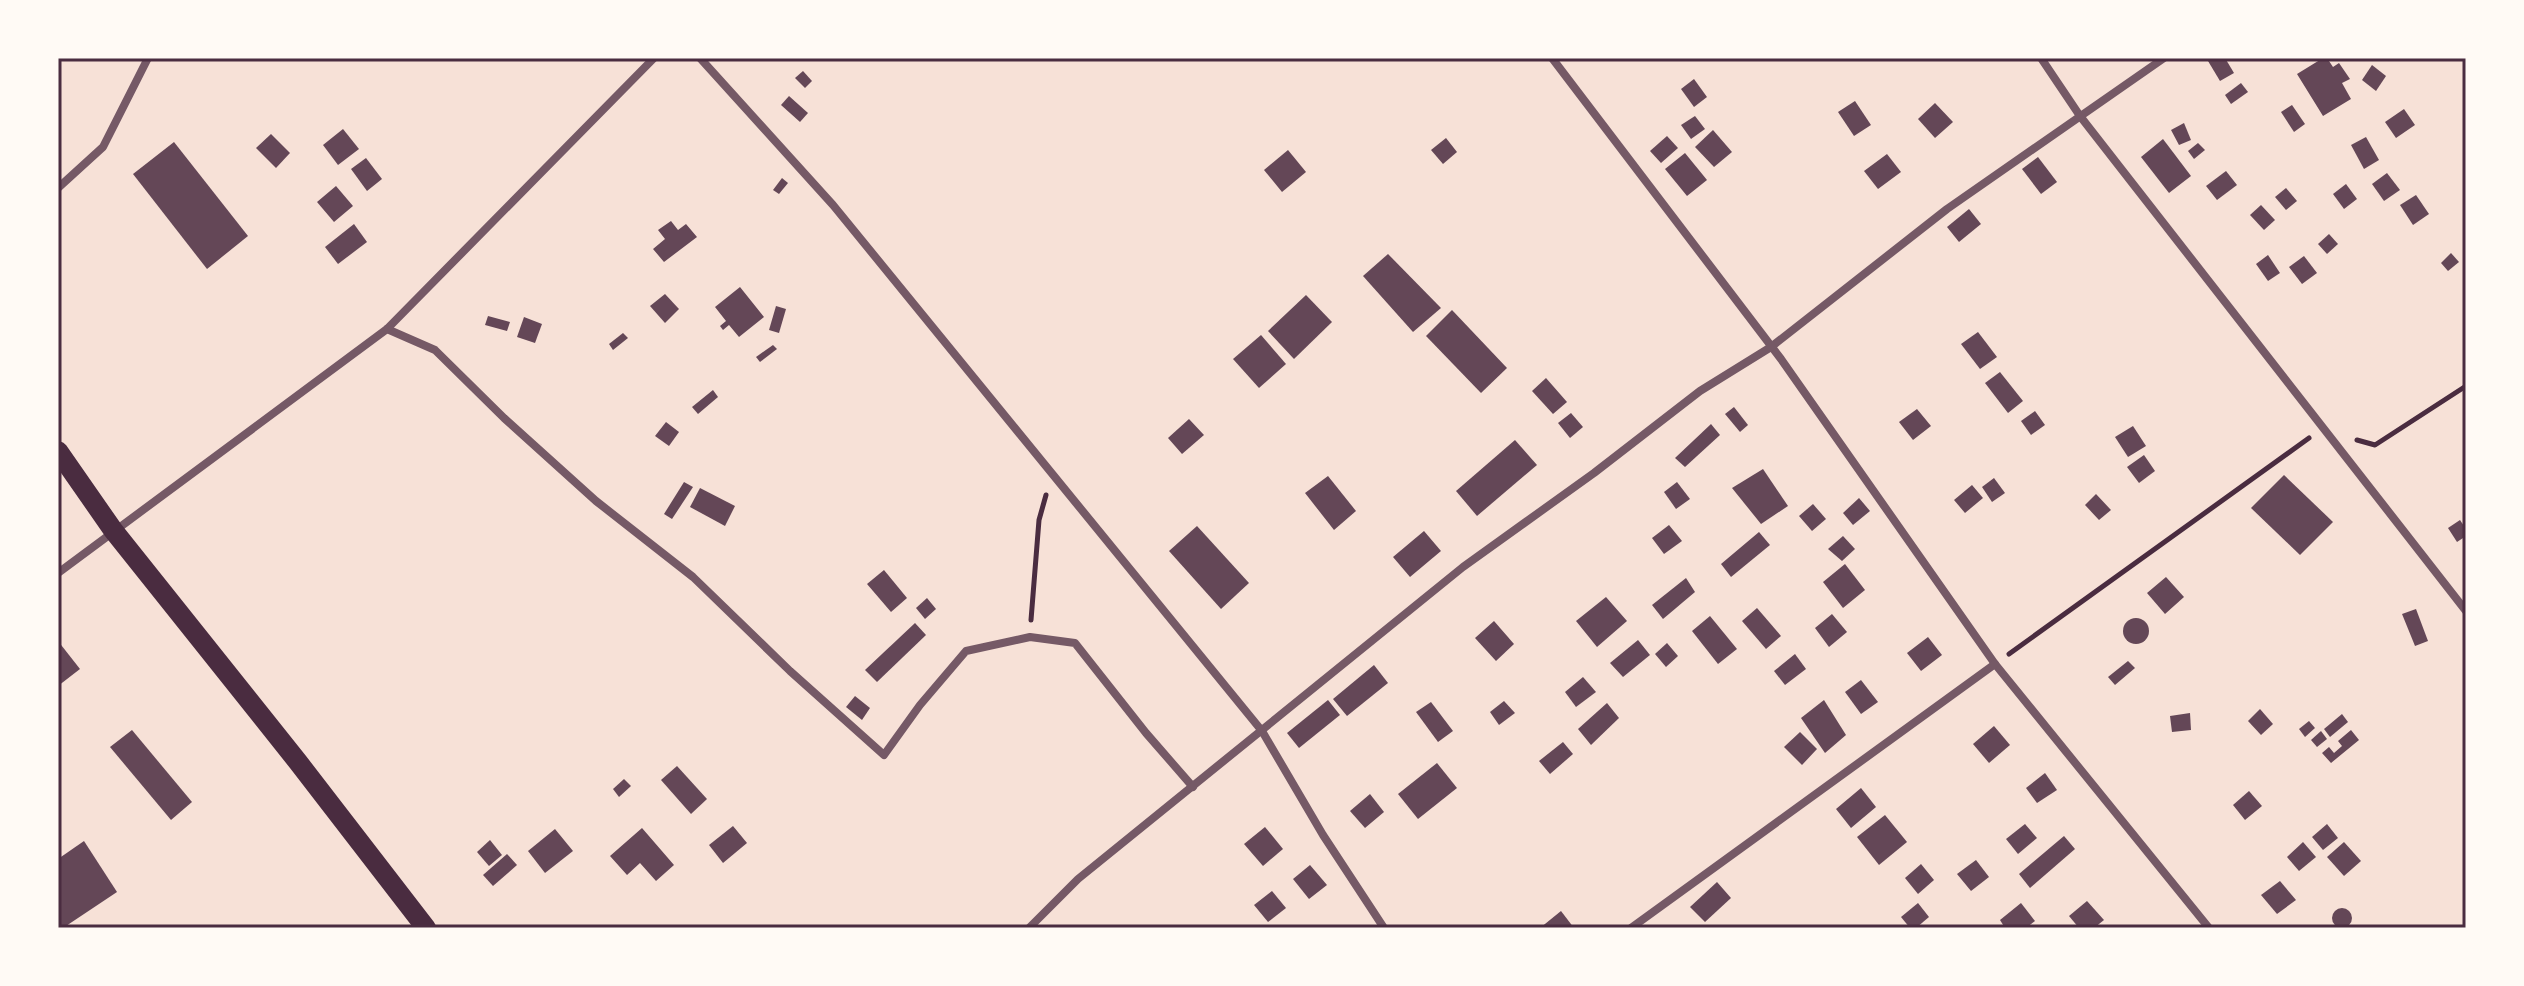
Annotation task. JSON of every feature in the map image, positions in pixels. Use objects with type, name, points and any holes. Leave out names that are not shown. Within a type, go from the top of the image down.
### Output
[{"type":"main road","points":[[58,451],[113,530],[426,928]]},
{"type":"street","points":[[58,188],[103,147],[148,58]]},
{"type":"street","points":[[58,573],[387,329],[654,58]]},
{"type":"street","points":[[700,58],[833,205],[1262,731],[1323,835],[1384,928]]},
{"type":"street","points":[[1552,58],[1771,347],[1995,664],[2209,928]]},
{"type":"street","points":[[2041,58],[2080,116],[2466,611]]},
{"type":"street","points":[[1029,928],[1078,879],[1463,567],[1594,473],[1700,391],[1771,347],[1947,209],[2164,58]]},
{"type":"street","points":[[387,329],[435,350],[596,501],[693,577],[790,671],[884,755],[920,705],[966,651],[1030,637],[1075,643],[1193,787]]},
{"type":"street","points":[[1631,928],[1995,664]]},
{"type":"path","points":[[1995,664],[2302,441],[2326,431],[2375,445],[2466,386]]},
{"type":"path","points":[[1030,637],[1039,520],[1053,473]]},
{"type":"building","points":[[2225,58],[2234,73],[2220,81],[2208,61]]},
{"type":"building","points":[[2327,58],[2333,67],[2339,63],[2350,79],[2342,83],[2351,99],[2323,116],[2297,74]]},
{"type":"building","points":[[2372,65],[2386,76],[2376,91],[2362,80]]},
{"type":"building","points":[[803,71],[812,81],[805,88],[795,78]]},
{"type":"building","points":[[1694,79],[1707,97],[1694,107],[1681,89]]},
{"type":"building","points":[[2241,83],[2248,92],[2231,104],[2225,95]]},
{"type":"building","points":[[789,96],[808,113],[800,122],[781,105]]},
{"type":"building","points":[[1855,101],[1871,125],[1854,136],[1838,112]]},
{"type":"building","points":[[1935,103],[1953,122],[1935,138],[1918,119]]},
{"type":"building","points":[[2292,105],[2305,124],[2294,132],[2281,112]]},
{"type":"building","points":[[2404,109],[2415,125],[2396,138],[2385,122]]},
{"type":"building","points":[[1695,116],[1705,129],[1691,139],[1681,125]]},
{"type":"building","points":[[2184,123],[2191,140],[2179,145],[2171,130]]},
{"type":"building","points":[[343,129],[359,149],[338,165],[323,145]]},
{"type":"building","points":[[1713,130],[1732,152],[1714,167],[1695,147]]},
{"type":"building","points":[[271,134],[290,153],[276,168],[256,148]]},
{"type":"building","points":[[1667,136],[1678,148],[1661,163],[1650,151]]},
{"type":"building","points":[[2366,137],[2379,160],[2364,169],[2351,145]]},
{"type":"building","points":[[1446,138],[1457,152],[1443,164],[1431,150]]},
{"type":"building","points":[[2163,139],[2191,176],[2169,193],[2141,157]]},
{"type":"building","points":[[174,142],[248,236],[207,269],[133,174]]},
{"type":"building","points":[[2198,143],[2205,150],[2194,159],[2188,151]]},
{"type":"building","points":[[1288,150],[1306,172],[1282,192],[1264,170]]},
{"type":"building","points":[[1685,153],[1707,180],[1687,196],[1665,169]]},
{"type":"building","points":[[1887,154],[1901,172],[1878,189],[1864,171]]},
{"type":"building","points":[[2038,157],[2057,182],[2041,194],[2022,169]]},
{"type":"building","points":[[366,158],[382,179],[367,191],[351,169]]},
{"type":"building","points":[[2226,171],[2237,185],[2217,200],[2206,186]]},
{"type":"building","points":[[2387,173],[2400,190],[2384,201],[2372,184]]},
{"type":"building","points":[[782,178],[788,183],[779,194],[773,190]]},
{"type":"building","points":[[2346,184],[2357,199],[2344,209],[2333,194]]},
{"type":"building","points":[[336,186],[353,206],[334,222],[317,202]]},
{"type":"building","points":[[2286,188],[2297,201],[2286,210],[2275,197]]},
{"type":"building","points":[[2416,195],[2429,214],[2413,225],[2400,205]]},
{"type":"building","points":[[2261,205],[2275,220],[2264,230],[2250,215]]},
{"type":"building","points":[[1969,209],[1981,224],[1959,242],[1947,227]]},
{"type":"building","points":[[671,221],[678,230],[686,224],[697,237],[664,262],[653,249],[665,239],[658,230]]},
{"type":"building","points":[[354,224],[367,242],[338,264],[325,247]]},
{"type":"building","points":[[2329,234],[2338,244],[2327,254],[2318,244]]},
{"type":"building","points":[[2451,253],[2459,262],[2448,271],[2441,263]]},
{"type":"building","points":[[1388,254],[1441,308],[1413,332],[1363,276]]},
{"type":"building","points":[[2268,255],[2280,273],[2268,281],[2256,264]]},
{"type":"building","points":[[2304,256],[2317,273],[2302,284],[2289,267]]},
{"type":"building","points":[[740,287],[764,317],[739,337],[729,325],[723,330],[720,326],[726,321],[715,307]]},
{"type":"building","points":[[665,294],[679,309],[665,323],[650,306]]},
{"type":"building","points":[[1306,295],[1332,322],[1294,359],[1268,331]]},
{"type":"building","points":[[776,306],[786,309],[779,333],[769,330]]},
{"type":"building","points":[[1452,310],[1507,368],[1481,393],[1426,336]]},
{"type":"building","points":[[488,316],[510,322],[507,331],[485,325]]},
{"type":"building","points":[[524,317],[542,324],[535,343],[517,337]]},
{"type":"building","points":[[1978,332],[1997,357],[1980,369],[1961,344]]},
{"type":"building","points":[[623,333],[628,338],[613,350],[609,344]]},
{"type":"building","points":[[1261,335],[1286,364],[1259,388],[1233,359]]},
{"type":"building","points":[[773,345],[777,349],[760,362],[756,357]]},
{"type":"building","points":[[2000,372],[2023,401],[2008,413],[1985,383]]},
{"type":"building","points":[[1546,378],[1567,402],[1553,414],[1532,391]]},
{"type":"building","points":[[713,390],[718,397],[698,414],[692,407]]},
{"type":"building","points":[[1734,407],[1748,425],[1740,432],[1725,414]]},
{"type":"building","points":[[1917,409],[1931,426],[1913,440],[1899,422]]},
{"type":"building","points":[[2035,411],[2045,425],[2031,435],[2021,421]]},
{"type":"building","points":[[1571,413],[1583,427],[1570,438],[1558,423]]},
{"type":"building","points":[[1189,419],[1204,435],[1182,454],[1168,438]]},
{"type":"building","points":[[666,422],[679,432],[669,446],[655,436]]},
{"type":"building","points":[[1711,424],[1720,435],[1685,467],[1675,458]]},
{"type":"building","points":[[2133,426],[2146,446],[2128,457],[2115,437]]},
{"type":"building","points":[[1515,440],[1537,465],[1477,516],[1456,491]]},
{"type":"building","points":[[2144,455],[2155,471],[2139,483],[2127,467]]},
{"type":"building","points":[[1763,469],[1788,506],[1761,524],[1732,488]]},
{"type":"building","points":[[2284,475],[2333,522],[2300,555],[2251,508]]},
{"type":"building","points":[[1328,476],[1356,511],[1334,530],[1305,493]]},
{"type":"building","points":[[1994,478],[2005,493],[1992,502],[1982,487]]},
{"type":"building","points":[[684,482],[693,487],[672,519],[664,514]]},
{"type":"building","points":[[1677,482],[1690,499],[1676,509],[1664,492]]},
{"type":"building","points":[[1972,485],[1983,498],[1965,513],[1954,500]]},
{"type":"building","points":[[700,488],[735,506],[725,526],[690,507]]},
{"type":"building","points":[[2096,494],[2111,510],[2099,520],[2085,505]]},
{"type":"building","points":[[1859,498],[1870,511],[1853,525],[1843,513]]},
{"type":"building","points":[[1813,504],[1826,519],[1812,531],[1799,516]]},
{"type":"building","points":[[2460,520],[2466,529],[2466,536],[2457,542],[2448,528]]},
{"type":"building","points":[[1669,525],[1682,541],[1664,554],[1652,538]]},
{"type":"building","points":[[1197,526],[1249,583],[1221,609],[1169,551]]},
{"type":"building","points":[[1424,531],[1441,551],[1410,577],[1393,557]]},
{"type":"building","points":[[1759,532],[1770,545],[1731,577],[1721,564]]},
{"type":"building","points":[[1843,536],[1855,549],[1842,561],[1828,549]]},
{"type":"building","points":[[1845,564],[1865,590],[1843,608],[1823,582]]},
{"type":"building","points":[[884,570],[907,598],[891,612],[867,584]]},
{"type":"building","points":[[2166,577],[2184,597],[2165,614],[2147,593]]},
{"type":"building","points":[[1686,578],[1695,592],[1663,619],[1652,605]]},
{"type":"building","points":[[1606,597],[1627,621],[1597,647],[1576,621]]},
{"type":"building","points":[[927,598],[936,609],[925,619],[916,608]]},
{"type":"building","points":[[1757,608],[1781,636],[1766,649],[1742,621]]},
{"type":"building","points":[[2416,609],[2428,641],[2415,646],[2402,614]]},
{"type":"building","points":[[1832,614],[1847,632],[1829,647],[1815,628]]},
{"type":"building","points":[[1710,616],[1737,649],[1718,664],[1692,631]]},
{"type":"building","points":[[2136,618],[2145,622],[2149,631],[2145,640],[2136,644],[2127,640],[2123,631],[2127,622]]},
{"type":"building","points":[[1494,621],[1514,644],[1496,661],[1475,638]]},
{"type":"building","points":[[915,623],[926,635],[877,682],[865,670]]},
{"type":"building","points":[[1928,637],[1942,655],[1921,671],[1907,653]]},
{"type":"building","points":[[1638,640],[1650,655],[1623,677],[1610,663]]},
{"type":"building","points":[[58,641],[80,669],[58,686]]},
{"type":"building","points":[[1667,643],[1678,656],[1666,667],[1655,654]]},
{"type":"building","points":[[1795,654],[1806,669],[1785,685],[1774,671]]},
{"type":"building","points":[[2128,661],[2135,668],[2115,685],[2108,677]]},
{"type":"building","points":[[1374,665],[1388,683],[1347,716],[1333,699]]},
{"type":"building","points":[[1583,677],[1596,692],[1576,707],[1565,692]]},
{"type":"building","points":[[1861,680],[1878,702],[1861,714],[1845,692]]},
{"type":"building","points":[[855,696],[870,708],[862,720],[846,707]]},
{"type":"building","points":[[1328,700],[1340,715],[1299,748],[1287,733]]},
{"type":"building","points":[[1824,700],[1846,735],[1825,753],[1801,718]]},
{"type":"building","points":[[1504,701],[1515,713],[1499,725],[1490,712]]},
{"type":"building","points":[[1431,702],[1453,731],[1438,742],[1416,712]]},
{"type":"building","points":[[1607,703],[1619,718],[1591,745],[1578,729]]},
{"type":"building","points":[[2260,709],[2273,724],[2261,735],[2248,721]]},
{"type":"building","points":[[2190,713],[2191,730],[2172,732],[2170,716]]},
{"type":"building","points":[[2342,714],[2348,722],[2330,737],[2324,729]]},
{"type":"building","points":[[2309,721],[2315,728],[2305,737],[2299,729]]},
{"type":"building","points":[[1994,726],[2010,745],[1989,763],[1973,744]]},
{"type":"building","points":[[132,730],[192,802],[171,820],[110,747]]},
{"type":"building","points":[[2351,730],[2359,740],[2331,763],[2322,753],[2329,747],[2334,753],[2342,746],[2338,741]]},
{"type":"building","points":[[2321,731],[2327,739],[2317,747],[2311,740]]},
{"type":"building","points":[[1800,732],[1817,749],[1802,765],[1784,747]]},
{"type":"building","points":[[1563,742],[1573,754],[1550,774],[1539,761]]},
{"type":"building","points":[[1437,763],[1457,788],[1418,819],[1398,794]]},
{"type":"building","points":[[677,766],[707,799],[691,814],[661,780]]},
{"type":"building","points":[[2045,773],[2057,790],[2037,803],[2026,788]]},
{"type":"building","points":[[624,779],[631,786],[619,797],[613,789]]},
{"type":"building","points":[[1861,788],[1876,807],[1851,828],[1836,809]]},
{"type":"building","points":[[2249,791],[2262,806],[2245,820],[2233,805]]},
{"type":"building","points":[[1370,794],[1384,812],[1365,828],[1350,811]]},
{"type":"building","points":[[1885,815],[1907,842],[1879,865],[1857,837]]},
{"type":"building","points":[[2025,824],[2037,838],[2018,854],[2006,839]]},
{"type":"building","points":[[2327,824],[2338,838],[2323,850],[2312,837]]},
{"type":"building","points":[[733,826],[747,843],[723,863],[709,845]]},
{"type":"building","points":[[1265,827],[1283,849],[1263,866],[1244,844]]},
{"type":"building","points":[[642,828],[674,865],[656,881],[640,863],[627,875],[610,856]]},
{"type":"building","points":[[555,829],[573,851],[545,873],[528,851]]},
{"type":"building","points":[[2064,836],[2075,849],[2030,888],[2019,874]]},
{"type":"building","points":[[490,840],[502,855],[489,866],[477,852]]},
{"type":"building","points":[[84,841],[117,892],[63,928],[58,928],[58,859]]},
{"type":"building","points":[[2303,842],[2316,857],[2299,871],[2287,857]]},
{"type":"building","points":[[2344,842],[2361,861],[2344,876],[2327,857]]},
{"type":"building","points":[[507,854],[517,865],[493,886],[483,875]]},
{"type":"building","points":[[1976,860],[1989,877],[1971,891],[1957,874]]},
{"type":"building","points":[[1921,864],[1934,880],[1918,894],[1905,878]]},
{"type":"building","points":[[1310,865],[1327,885],[1309,899],[1293,879]]},
{"type":"building","points":[[2280,881],[2296,900],[2277,914],[2261,895]]},
{"type":"building","points":[[1717,882],[1731,898],[1705,922],[1690,907]]},
{"type":"building","points":[[1272,891],[1286,908],[1268,922],[1254,905]]},
{"type":"building","points":[[2087,901],[2104,920],[2094,928],[2079,928],[2069,916]]},
{"type":"building","points":[[1918,903],[1929,917],[1916,928],[1910,928],[1901,917]]},
{"type":"building","points":[[2021,903],[2035,921],[2026,928],[2005,928],[2000,920]]},
{"type":"building","points":[[2342,908],[2349,911],[2352,918],[2349,925],[2342,928],[2335,925],[2332,918],[2335,911]]},
{"type":"building","points":[[1561,911],[1574,928],[1540,928]]}]
